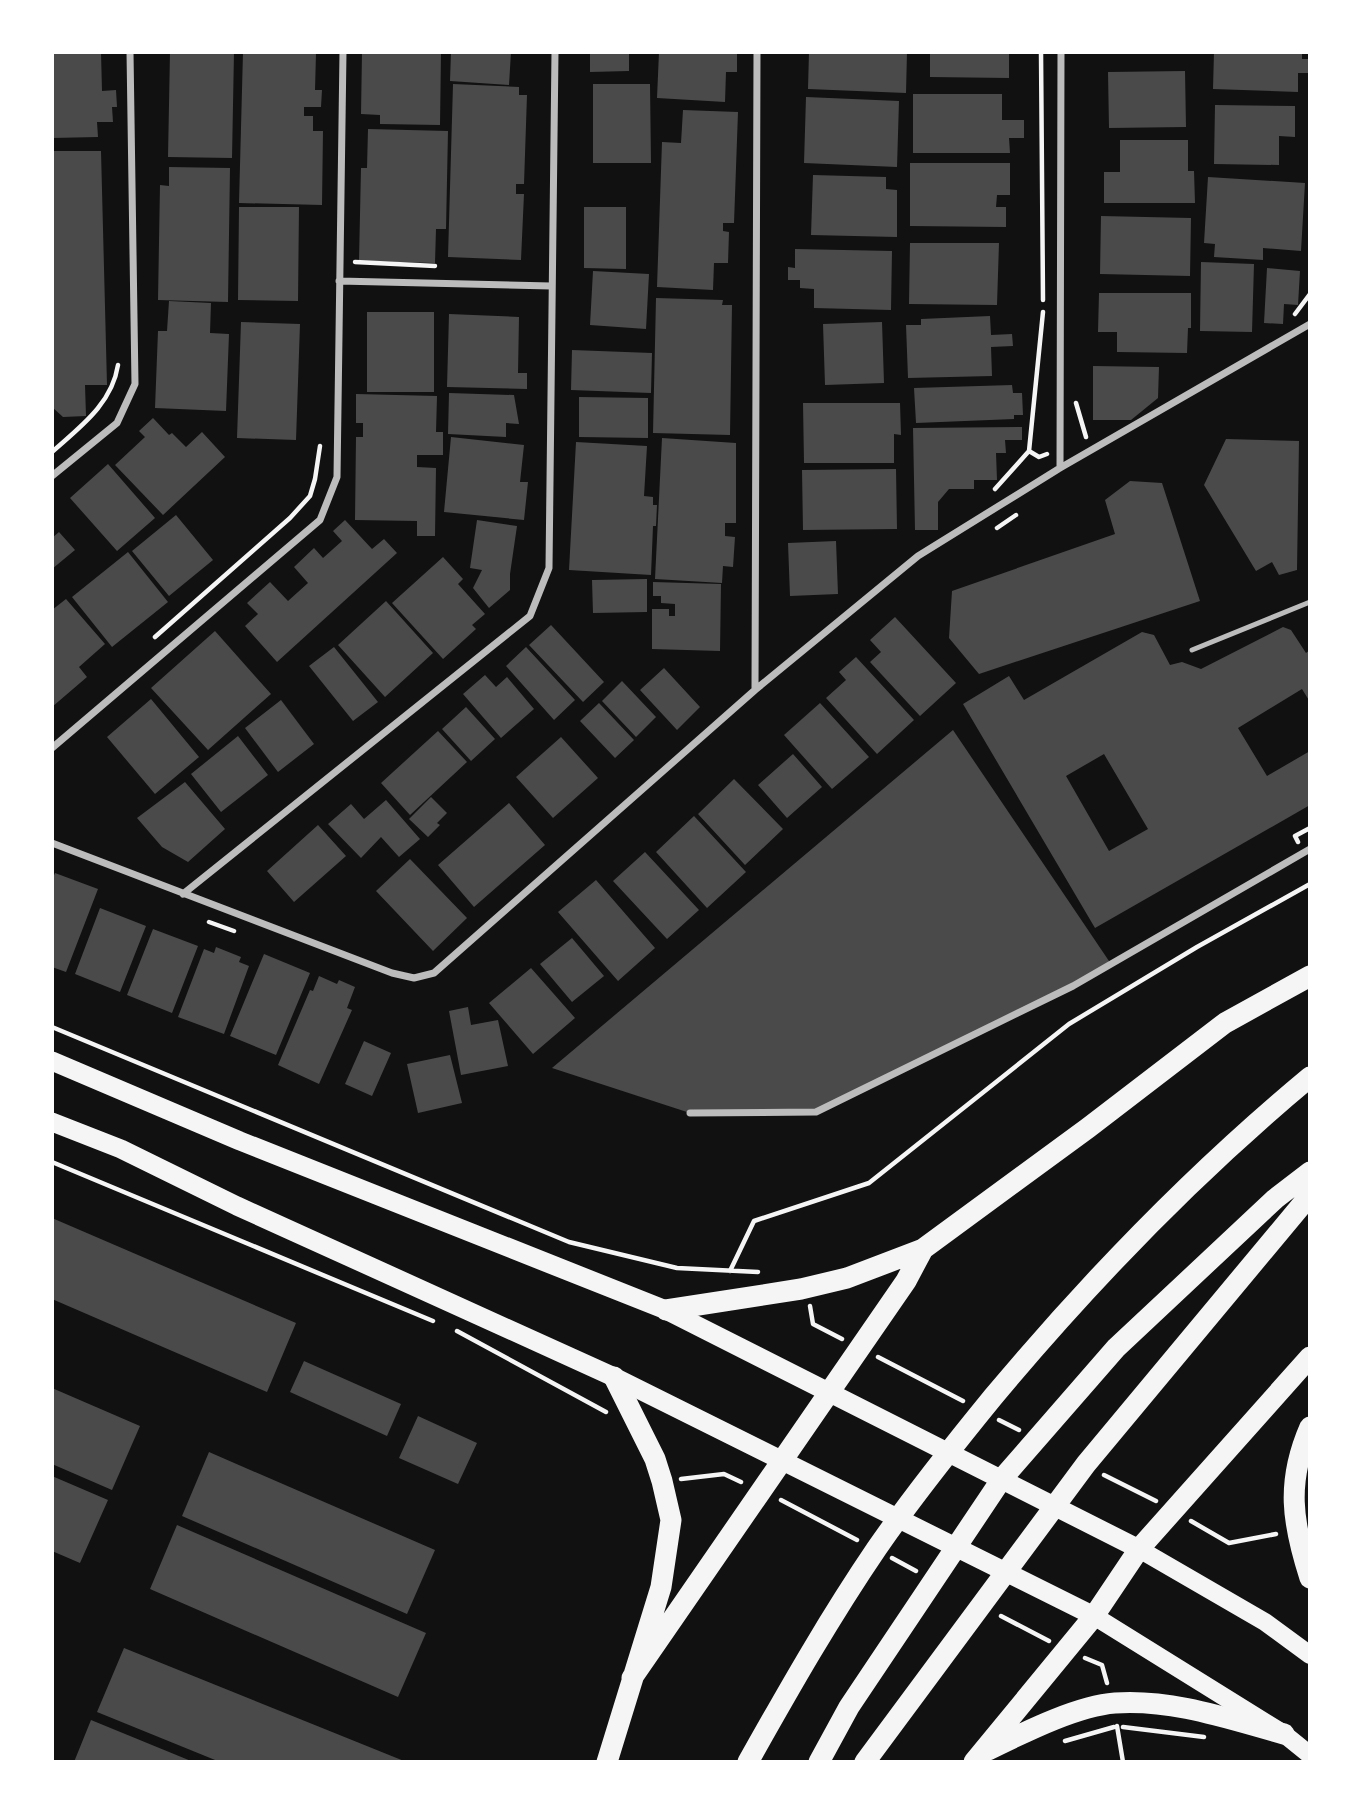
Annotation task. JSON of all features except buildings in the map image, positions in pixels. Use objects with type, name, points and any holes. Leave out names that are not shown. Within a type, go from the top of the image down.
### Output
[{"type":"highway","points":[[666,1310],[801,1289],[847,1278],[923,1249],[1226,1023],[1310,976]]},
{"type":"highway","points":[[52,1061],[240,1141],[666,1310],[1139,1549]]},
{"type":"highway","points":[[748,1762],[796,1676],[877,1548],[950,1451],[1058,1319],[1157,1215],[1253,1124],[1310,1077]]},
{"type":"highway","points":[[52,1122],[121,1149],[237,1206],[614,1377],[1094,1616]]},
{"type":"highway","points":[[819,1762],[849,1707],[1001,1480],[1116,1348],[1275,1199],[1310,1172]]},
{"type":"highway","points":[[865,1762],[1086,1464],[1310,1195]]},
{"type":"highway","points":[[632,1678],[906,1280],[923,1249]]},
{"type":"highway","points":[[977,1758],[1094,1616],[1139,1549],[1310,1357]]},
{"type":"highway","points":[[607,1762],[661,1587],[671,1520],[663,1481],[655,1459],[614,1377]]},
{"type":"highway","points":[[1310,1427],[1295,1470],[1294,1496],[1296,1524],[1310,1578]]},
{"type":"highway","points":[[977,1758],[1040,1725],[1114,1703],[1179,1705],[1284,1734]]},
{"type":"main road","points":[[1139,1549],[1265,1622],[1310,1655]]},
{"type":"main road","points":[[1094,1616],[1284,1734],[1310,1755]]},
{"type":"street","points":[[52,476],[117,423],[135,384],[130,52]]},
{"type":"street","points":[[52,748],[320,520],[337,477],[343,52]]},
{"type":"street","points":[[183,894],[530,616],[549,568],[555,52]]},
{"type":"street","points":[[754,690],[757,52]]},
{"type":"street","points":[[1060,52],[1060,468]]},
{"type":"street","points":[[339,281],[551,286]]},
{"type":"street","points":[[52,843],[392,973],[414,978],[434,973],[754,690],[918,556],[1060,468],[1310,324]]},
{"type":"street","points":[[690,1113],[816,1112],[1073,986],[1310,849]]},
{"type":"lane","points":[[1192,650],[1310,602]]},
{"type":"path","points":[[988,497],[1029,451],[1043,316],[1041,52]]},
{"type":"path","points":[[354,282],[355,262]]},
{"type":"path","points":[[52,452],[97,411],[110,390],[118,368],[118,356]]},
{"type":"path","points":[[145,646],[289,518],[310,496],[320,444]]},
{"type":"path","points":[[987,533],[1018,513]]},
{"type":"path","points":[[730,1270],[754,1221],[870,1183],[1069,1024],[1197,947],[1310,884]]},
{"type":"path","points":[[199,918],[236,932]]},
{"type":"path","points":[[52,1162],[438,1323]]},
{"type":"path","points":[[451,1328],[605,1410],[611,1422]]},
{"type":"path","points":[[663,1481],[724,1474],[858,1540]]},
{"type":"path","points":[[882,1553],[919,1572]]},
{"type":"path","points":[[992,1611],[1066,1650],[1102,1665],[1114,1703]]},
{"type":"path","points":[[1057,1744],[1117,1726],[1124,1762]]}]
